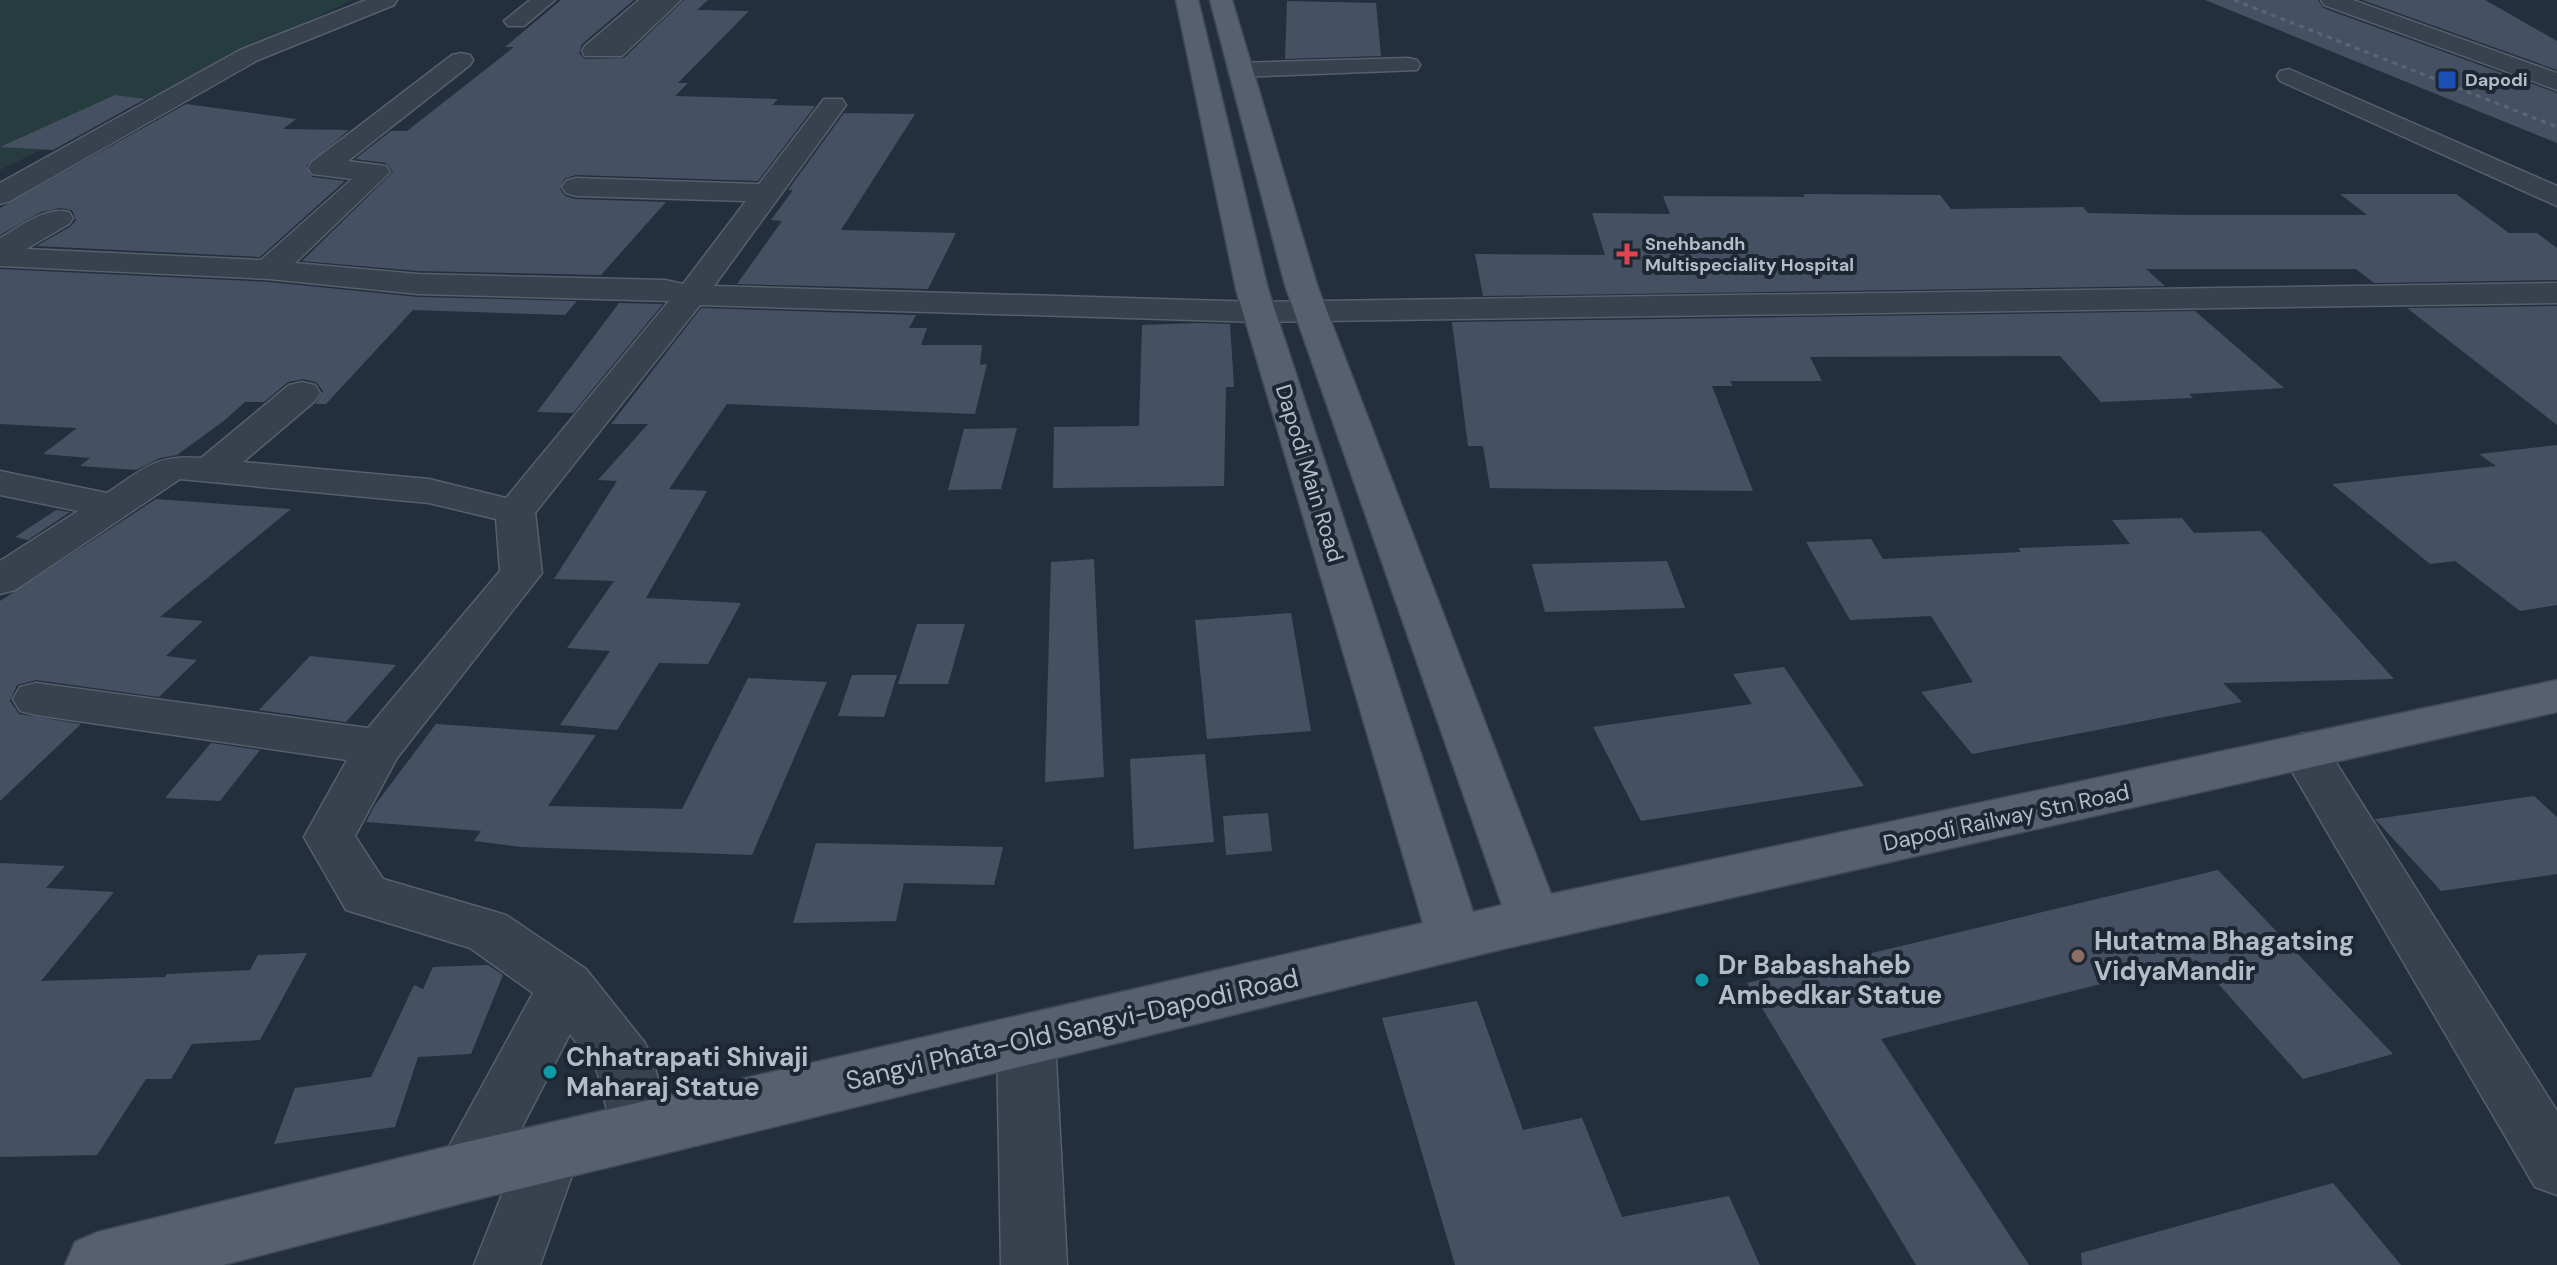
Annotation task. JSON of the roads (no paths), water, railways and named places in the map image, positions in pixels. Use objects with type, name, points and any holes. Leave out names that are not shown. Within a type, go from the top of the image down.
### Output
[{"type":"main road","name":"Dapodi Main Road","points":[[1187,0],[1259,312],[1455,939]]},
{"type":"main road","points":[[1221,0],[1310,311],[1534,920]]},
{"type":"main road","name":"Dapodi Railway Stn Road","points":[[1455,939],[2557,696]]},
{"type":"main road","name":"Sangvi Phata-Old Sangvi-Dapodi Road","points":[[466,1172],[1455,939]]},
{"type":"main road","points":[[98,1265],[466,1172]]},
{"type":"street","points":[[0,195],[249,55],[386,0]]},
{"type":"street","points":[[516,21],[544,0]]},
{"type":"street","points":[[653,0],[594,51],[613,51],[670,0]]},
{"type":"street","points":[[2332,0],[2557,82]]},
{"type":"street","points":[[269,270],[376,172],[322,168],[461,60]]},
{"type":"street","points":[[1240,70],[1408,65]]},
{"type":"street","points":[[2289,76],[2557,197]]},
{"type":"street","points":[[642,1130],[624,1061],[566,986],[487,931],[365,895],[329,837],[379,747],[521,573],[515,512],[691,295],[833,105]]},
{"type":"street","points":[[576,187],[767,193]]},
{"type":"street","points":[[0,213],[58,218],[0,254]]},
{"type":"street","points":[[0,254],[269,270],[418,284],[1259,312],[2557,293]]},
{"type":"street","points":[[209,471],[302,393]]},
{"type":"street","points":[[0,580],[173,467],[429,491],[515,512]]},
{"type":"street","points":[[0,483],[114,506]]},
{"type":"street","points":[[36,699],[379,747]]},
{"type":"street","points":[[2304,751],[2557,1166]]},
{"type":"street","points":[[466,1172],[566,986]]},
{"type":"street","points":[[1026,1040],[1034,1265]]},
{"type":"street","points":[[507,1265],[549,1153]]},
{"type":"railway","points":[[2234,0],[2557,127]]},
{"type":"place","name":"Dapodi","points":[[2447,80]]},
{"type":"place","name":"Snehbandh Multispeciality Hospital","points":[[1627,254]]},
{"type":"place","name":"Hutatma Bhagatsing VidyaMandir","points":[[2078,956]]},
{"type":"place","name":"Dr Babashaheb Ambedkar Statue","points":[[1702,980]]},
{"type":"place","name":"Chhatrapati Shivaji Maharaj Statue","points":[[550,1072]]}]
